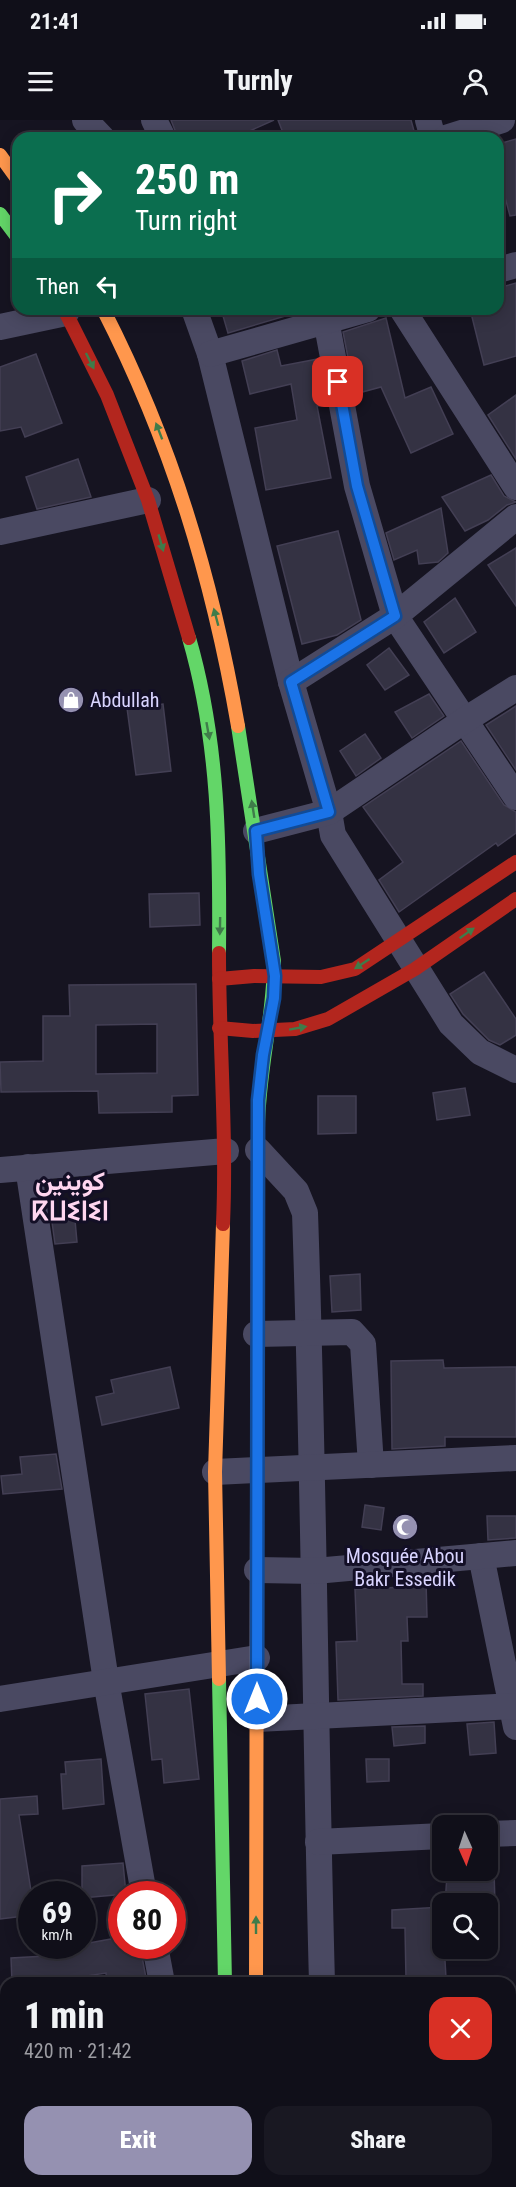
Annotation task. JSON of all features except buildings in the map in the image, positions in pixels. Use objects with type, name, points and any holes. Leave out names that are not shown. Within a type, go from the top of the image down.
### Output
[{"type":"main road","points":[[0,155],[12,172]]},
{"type":"main road","points":[[0,214],[12,230]]},
{"type":"main road","points":[[67,315],[107,395],[148,500],[196,663],[212,753],[220,832],[219,1028],[226,1151],[215,1472],[225,1977]]},
{"type":"main road","points":[[106,315],[138,378],[183,495],[224,644],[256,831],[259,874],[275,976],[274,998],[258,1100],[256,1977]]},
{"type":"main road","points":[[219,979],[245,974],[308,979],[343,974],[398,941],[516,862]]},
{"type":"main road","points":[[219,1028],[268,1031],[295,1029],[328,1019],[415,969],[516,899]]},
{"type":"street","points":[[85,120],[96,132]]},
{"type":"street","points":[[465,132],[502,120]]},
{"type":"street","points":[[0,327],[49,315]]},
{"type":"street","points":[[196,315],[210,354],[291,682],[329,812],[333,835],[451,1024],[466,1041],[480,1052],[516,1070]]},
{"type":"street","points":[[210,354],[326,315],[357,486],[395,616],[516,797]]},
{"type":"street","points":[[406,315],[516,487]]},
{"type":"street","points":[[0,532],[148,500]]},
{"type":"street","points":[[291,682],[395,616],[516,517]]},
{"type":"street","points":[[256,831],[329,812],[516,688]]},
{"type":"street","points":[[258,1150],[296,1191],[304,1204],[315,1571],[315,1717],[322,1977]]},
{"type":"street","points":[[0,1170],[226,1151]]},
{"type":"street","points":[[28,1167],[106,1681],[142,1881]]},
{"type":"street","points":[[256,1334],[352,1332],[363,1344],[371,1465]]},
{"type":"street","points":[[215,1472],[516,1458]]},
{"type":"street","points":[[257,1570],[315,1571],[516,1553]]},
{"type":"street","points":[[257,1719],[514,1713],[481,1556]]},
{"type":"street","points":[[0,1699],[257,1658]]},
{"type":"street","points":[[498,1834],[516,1833]]},
{"type":"street","points":[[318,1842],[432,1836]]},
{"type":"street","points":[[157,1959],[161,1977]]},
{"type":"traffic: fast","points":[[0,214],[12,230]]},
{"type":"traffic: fast","points":[[189,638],[206,716],[216,794],[219,953]]},
{"type":"traffic: fast","points":[[238,726],[274,961],[272,1003],[260,1087],[258,1129]]},
{"type":"traffic: fast","points":[[219,1679],[225,1977]]},
{"type":"traffic: slow","points":[[0,155],[12,172]]},
{"type":"traffic: slow","points":[[106,315],[150,410],[187,512],[216,617],[238,726]]},
{"type":"traffic: slow","points":[[219,1679],[215,1472],[223,1224]]},
{"type":"traffic: slow","points":[[256,1977],[257,1504]]},
{"type":"traffic: jam","points":[[67,315],[107,395],[148,500],[189,638]]},
{"type":"traffic: jam","points":[[219,979],[254,976],[321,977],[355,969],[516,862]]},
{"type":"traffic: jam","points":[[219,1028],[253,1031],[295,1029],[328,1019],[415,969],[516,899]]},
{"type":"traffic: jam","points":[[219,953],[224,1156],[223,1224]]},
{"type":"traffic: jam","points":[[257,1504],[258,1129]]},
{"type":"place","name":"Abdullah","points":[[71,700]]},
{"type":"place","name":"Mosquée Abou Bakr Essedik","points":[[405,1527]]},
{"type":"district","name":"كوينين ⴽⵡⵉⵏⵉⵏ","points":[[70,1196]]},
{"type":"route","points":[[257,1699],[258,1100],[263,1055],[274,998],[275,976],[259,874],[256,831],[329,812],[291,682],[395,616],[357,486],[338,382]]}]
